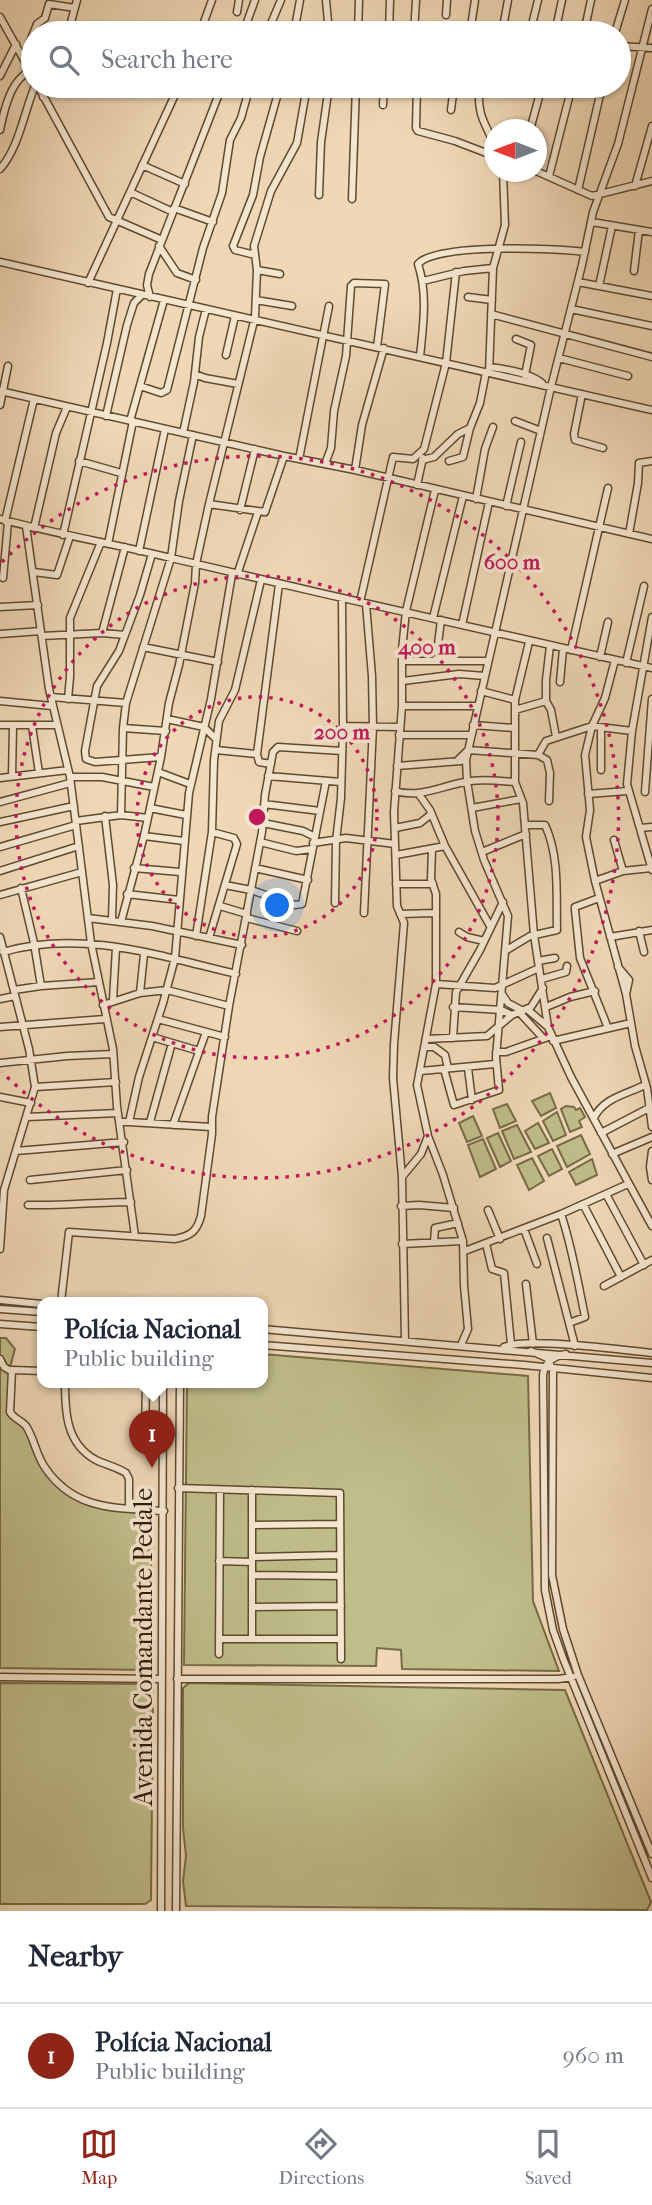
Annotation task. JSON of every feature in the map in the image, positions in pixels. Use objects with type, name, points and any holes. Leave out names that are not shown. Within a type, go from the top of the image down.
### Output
[{"type":"street","points":[[204,21],[212,0]]},
{"type":"street","points":[[237,12],[239,0]]},
{"type":"street","points":[[247,21],[255,0]]},
{"type":"street","points":[[272,21],[281,0]]},
{"type":"street","points":[[296,21],[300,0]]},
{"type":"street","points":[[326,0],[328,21]]},
{"type":"street","points":[[358,21],[359,0]]},
{"type":"street","points":[[389,21],[390,0]]},
{"type":"street","points":[[414,21],[415,0]]},
{"type":"street","points":[[446,15],[447,0]]},
{"type":"street","points":[[472,21],[475,0]]},
{"type":"street","points":[[504,21],[508,0]]},
{"type":"street","points":[[533,21],[538,0]]},
{"type":"street","points":[[558,21],[562,0]]},
{"type":"street","points":[[587,21],[592,0]]},
{"type":"street","points":[[619,21],[625,0]]},
{"type":"street","points":[[40,21],[45,18],[49,4],[76,4],[71,21]]},
{"type":"street","points":[[631,95],[652,9]]},
{"type":"street","points":[[0,18],[21,52]]},
{"type":"street","points":[[0,76],[16,44]]},
{"type":"street","points":[[631,48],[652,48]]},
{"type":"street","points":[[0,130],[1,118],[17,83],[21,80]]},
{"type":"street","points":[[0,169],[10,156],[32,98]]},
{"type":"street","points":[[44,98],[109,217],[160,243],[177,273],[196,279]]},
{"type":"street","points":[[88,283],[173,98]]},
{"type":"street","points":[[146,296],[148,279],[160,243],[217,98]]},
{"type":"street","points":[[140,386],[161,393],[167,390],[203,248],[222,193],[230,140],[242,118],[246,98]]},
{"type":"street","points":[[255,255],[235,250],[233,246],[253,195],[260,157],[277,98]]},
{"type":"street","points":[[121,922],[158,772],[209,504],[254,320],[257,270],[254,246],[271,191],[299,136],[305,98]]},
{"type":"street","points":[[319,195],[321,142],[327,98]]},
{"type":"street","points":[[352,199],[356,98]]},
{"type":"street","points":[[383,98],[383,105]]},
{"type":"street","points":[[417,98],[418,131],[484,152]]},
{"type":"street","points":[[451,110],[454,98]]},
{"type":"street","points":[[479,98],[479,115],[484,123]]},
{"type":"street","points":[[532,119],[537,98]]},
{"type":"street","points":[[569,98],[549,176],[592,196],[652,181]]},
{"type":"street","points":[[578,190],[599,98]]},
{"type":"street","points":[[426,1043],[445,1055],[453,1104],[499,1090],[494,1035],[499,1025],[501,1010],[500,990],[508,916],[475,831],[466,760],[598,195],[618,144],[630,98]]},
{"type":"street","points":[[635,186],[652,126]]},
{"type":"street","points":[[142,165],[185,184]]},
{"type":"street","points":[[449,461],[463,457],[488,370],[494,268],[505,225],[503,182]]},
{"type":"street","points":[[130,192],[173,210],[213,222]]},
{"type":"street","points":[[592,222],[652,232]]},
{"type":"street","points":[[599,286],[612,226]]},
{"type":"street","points":[[634,271],[639,230]]},
{"type":"street","points":[[420,357],[424,281],[418,264],[421,260],[444,254],[499,248],[585,252]]},
{"type":"street","points":[[0,262],[446,363],[524,375],[540,380],[543,385]]},
{"type":"street","points":[[424,281],[456,272],[494,268]]},
{"type":"street","points":[[257,270],[280,274]]},
{"type":"street","points":[[417,485],[446,363],[456,272]]},
{"type":"street","points":[[578,282],[652,296]]},
{"type":"street","points":[[324,464],[331,448],[334,411],[348,340],[352,284],[384,283],[381,348],[362,425],[355,470]]},
{"type":"street","points":[[34,572],[57,575],[117,289]]},
{"type":"street","points":[[106,416],[134,303],[146,296]]},
{"type":"street","points":[[468,297],[492,300]]},
{"type":"street","points":[[68,699],[70,618],[104,543],[131,421],[164,300]]},
{"type":"street","points":[[256,300],[292,306]]},
{"type":"street","points":[[299,459],[329,306]]},
{"type":"street","points":[[183,433],[206,309]]},
{"type":"street","points":[[571,309],[652,326]]},
{"type":"street","points":[[491,314],[652,357]]},
{"type":"street","points":[[226,355],[235,316]]},
{"type":"street","points":[[516,339],[530,345],[524,375]]},
{"type":"street","points":[[559,358],[628,376]]},
{"type":"street","points":[[0,405],[8,366]]},
{"type":"street","points":[[488,370],[652,410]]},
{"type":"street","points":[[195,374],[205,379],[238,384]]},
{"type":"street","points":[[2,392],[652,539]]},
{"type":"street","points":[[582,394],[575,440],[603,448]]},
{"type":"street","points":[[3,578],[4,521],[34,399]]},
{"type":"street","points":[[67,407],[56,433],[30,527],[52,706],[69,776],[91,943],[113,1054],[118,1113],[135,1236]]},
{"type":"street","points":[[515,421],[541,430]]},
{"type":"street","points":[[476,499],[485,449],[493,427]]},
{"type":"street","points":[[422,460],[434,457],[458,434],[470,428]]},
{"type":"street","points":[[139,551],[165,429]]},
{"type":"street","points":[[121,816],[123,728],[127,703],[171,558],[179,501],[193,435]]},
{"type":"street","points":[[506,506],[521,442]]},
{"type":"street","points":[[240,510],[255,449]]},
{"type":"street","points":[[363,914],[373,727],[372,676],[363,603],[393,457],[413,459],[424,449]]},
{"type":"street","points":[[209,504],[258,512],[266,510],[284,456]]},
{"type":"street","points":[[79,461],[121,473]]},
{"type":"street","points":[[629,534],[639,463],[652,461]]},
{"type":"street","points":[[571,650],[608,488]]},
{"type":"street","points":[[405,1340],[402,1177],[393,1077],[404,929],[397,906],[394,799],[406,611],[435,490]]},
{"type":"street","points":[[436,660],[437,619],[463,496]]},
{"type":"street","points":[[462,625],[489,502]]},
{"type":"street","points":[[129,1122],[139,1077],[175,958],[180,872],[190,784],[218,662],[234,574],[258,512]]},
{"type":"street","points":[[4,521],[652,668]]},
{"type":"street","points":[[102,633],[125,548]]},
{"type":"street","points":[[152,554],[141,595],[125,635],[115,658],[97,686],[86,733],[86,759],[95,762],[161,757]]},
{"type":"street","points":[[196,936],[212,832],[219,720],[235,690],[261,580]]},
{"type":"street","points":[[271,764],[259,762],[257,754],[279,584]]},
{"type":"street","points":[[626,663],[644,586]]},
{"type":"street","points":[[335,903],[343,726],[342,599]]},
{"type":"street","points":[[0,607],[38,606]]},
{"type":"street","points":[[595,881],[623,871],[652,869],[627,791],[632,731],[652,617]]},
{"type":"street","points":[[600,657],[608,622]]},
{"type":"street","points":[[0,634],[125,635]]},
{"type":"street","points":[[528,642],[515,700],[515,782],[525,825],[534,935],[548,1027],[601,1133],[652,1226]]},
{"type":"street","points":[[550,646],[546,701],[551,710],[556,737]]},
{"type":"street","points":[[143,648],[218,662]]},
{"type":"street","points":[[560,682],[563,649]]},
{"type":"street","points":[[402,660],[488,661]]},
{"type":"street","points":[[615,660],[605,698],[588,739],[584,764],[590,810],[586,837],[617,965],[629,980],[626,995],[648,1087],[652,1127]]},
{"type":"street","points":[[403,681],[459,674],[485,676]]},
{"type":"street","points":[[481,691],[515,700]]},
{"type":"street","points":[[51,697],[127,703]]},
{"type":"street","points":[[645,792],[652,699]]},
{"type":"street","points":[[0,701],[52,706]]},
{"type":"street","points":[[515,710],[546,701]]},
{"type":"street","points":[[402,706],[477,706]]},
{"type":"street","points":[[167,719],[204,727],[216,739]]},
{"type":"street","points":[[0,725],[57,725]]},
{"type":"street","points":[[473,725],[514,728]]},
{"type":"street","points":[[12,776],[13,726]]},
{"type":"street","points":[[32,726],[39,773]]},
{"type":"street","points":[[343,726],[399,727]]},
{"type":"street","points":[[538,755],[544,742],[592,726],[632,731]]},
{"type":"street","points":[[123,728],[166,731]]},
{"type":"street","points":[[601,728],[601,770]]},
{"type":"street","points":[[582,729],[588,739]]},
{"type":"street","points":[[399,735],[471,735]]},
{"type":"street","points":[[62,1297],[69,1232],[175,1239],[189,1235],[198,1228],[229,1006],[260,842],[273,752],[278,747],[342,751]]},
{"type":"street","points":[[216,750],[257,754]]},
{"type":"street","points":[[457,761],[468,750],[538,755],[547,760],[550,772],[549,801]]},
{"type":"street","points":[[397,766],[466,760]]},
{"type":"street","points":[[158,772],[190,784]]},
{"type":"street","points":[[0,778],[39,773],[91,776],[154,788]]},
{"type":"street","points":[[0,802],[69,776]]},
{"type":"street","points":[[268,776],[341,782]]},
{"type":"street","points":[[225,885],[300,905],[304,901],[326,781]]},
{"type":"street","points":[[394,799],[404,794],[467,781],[515,782]]},
{"type":"street","points":[[395,791],[404,794]]},
{"type":"street","points":[[395,828],[420,823],[430,812],[428,791]]},
{"type":"street","points":[[588,794],[627,791]]},
{"type":"street","points":[[418,793],[491,926]]},
{"type":"street","points":[[472,808],[521,799]]},
{"type":"street","points":[[264,804],[320,811]]},
{"type":"street","points":[[0,822],[74,806]]},
{"type":"street","points":[[150,808],[186,815]]},
{"type":"street","points":[[105,816],[113,877],[113,920]]},
{"type":"street","points":[[0,847],[105,816],[148,818]]},
{"type":"street","points":[[263,823],[303,831],[313,843]]},
{"type":"street","points":[[505,951],[534,935],[557,930],[555,867],[551,839],[545,825],[525,825]]},
{"type":"street","points":[[640,828],[652,827]]},
{"type":"street","points":[[338,828],[346,838]]},
{"type":"street","points":[[209,938],[237,841],[212,832]]},
{"type":"street","points":[[482,852],[526,834]]},
{"type":"street","points":[[144,836],[184,841]]},
{"type":"street","points":[[260,842],[296,851],[313,843],[346,838],[395,844]]},
{"type":"street","points":[[614,840],[623,871]]},
{"type":"street","points":[[0,871],[79,846]]},
{"type":"street","points":[[396,855],[445,846]]},
{"type":"street","points":[[432,850],[431,875],[436,894],[436,984],[418,1090],[428,1136],[454,1209],[465,1251],[464,1286],[468,1329],[461,1345]]},
{"type":"street","points":[[134,868],[180,872]]},
{"type":"street","points":[[255,868],[308,880]]},
{"type":"street","points":[[0,894],[82,872]]},
{"type":"street","points":[[396,884],[433,884]]},
{"type":"street","points":[[21,888],[41,986]]},
{"type":"street","points":[[127,894],[179,901]]},
{"type":"street","points":[[599,898],[579,905],[575,910],[580,958],[591,981],[591,992],[608,1028]]},
{"type":"street","points":[[453,1038],[453,1007],[458,985],[484,941],[503,901]]},
{"type":"street","points":[[220,906],[297,931]]},
{"type":"street","points":[[400,914],[435,913]]},
{"type":"street","points":[[88,918],[177,931],[242,945]]},
{"type":"street","points":[[610,937],[652,930]]},
{"type":"street","points":[[639,931],[644,952]]},
{"type":"street","points":[[459,932],[484,941]]},
{"type":"street","points":[[0,937],[31,1059],[34,1087],[2,1197],[0,1244]]},
{"type":"street","points":[[3,952],[34,943],[91,943],[175,958],[236,974]]},
{"type":"street","points":[[113,1000],[116,948]]},
{"type":"street","points":[[140,993],[144,954]]},
{"type":"street","points":[[436,984],[500,990],[555,958]]},
{"type":"street","points":[[542,979],[566,972],[567,966]]},
{"type":"street","points":[[0,999],[41,986],[99,982]]},
{"type":"street","points":[[499,1025],[520,1012],[543,988]]},
{"type":"street","points":[[103,1005],[140,993],[167,990],[229,1006]]},
{"type":"street","points":[[500,990],[508,1003],[548,1027]]},
{"type":"street","points":[[546,1007],[591,992]]},
{"type":"street","points":[[453,1007],[520,1012],[543,1038]]},
{"type":"street","points":[[0,1027],[106,1019]]},
{"type":"street","points":[[158,1019],[225,1037]]},
{"type":"street","points":[[496,1052],[506,1052],[543,1038],[552,1039],[631,1023]]},
{"type":"street","points":[[173,1125],[206,1032]]},
{"type":"street","points":[[426,1043],[494,1035]]},
{"type":"street","points":[[152,1037],[199,1051]]},
{"type":"street","points":[[150,1122],[172,1043]]},
{"type":"street","points":[[0,1063],[113,1054]]},
{"type":"street","points":[[423,1060],[434,1071]]},
{"type":"street","points":[[421,1070],[495,1064]]},
{"type":"street","points":[[468,1068],[472,1100]]},
{"type":"street","points":[[34,1087],[116,1082]]},
{"type":"street","points":[[594,1118],[604,1104],[648,1087]]},
{"type":"street","points":[[0,1108],[1,1097],[31,1103]]},
{"type":"street","points":[[601,1133],[649,1108]]},
{"type":"street","points":[[27,1117],[118,1113]]},
{"type":"street","points":[[121,1122],[211,1127]]},
{"type":"street","points":[[402,1177],[421,1154],[428,1136]]},
{"type":"street","points":[[612,1154],[652,1137]]},
{"type":"street","points":[[16,1151],[124,1142]]},
{"type":"street","points":[[652,1151],[652,1180]]},
{"type":"street","points":[[30,1180],[127,1170]]},
{"type":"street","points":[[465,1251],[561,1214],[628,1184]]},
{"type":"street","points":[[606,1194],[643,1265]]},
{"type":"street","points":[[29,1205],[131,1202]]},
{"type":"street","points":[[583,1204],[621,1277]]},
{"type":"street","points":[[401,1206],[454,1209]]},
{"type":"street","points":[[488,1210],[500,1239]]},
{"type":"street","points":[[561,1214],[572,1247],[571,1258],[585,1317],[569,1323]]},
{"type":"street","points":[[434,1242],[435,1228],[458,1223]]},
{"type":"street","points":[[524,1229],[537,1264]]},
{"type":"street","points":[[547,1238],[575,1346]]},
{"type":"street","points":[[402,1244],[463,1241]]},
{"type":"street","points":[[486,1244],[492,1269],[504,1273],[511,1344]]},
{"type":"street","points":[[604,1286],[652,1259]]},
{"type":"street","points":[[524,1365],[530,1356],[526,1284]]},
{"type":"street","points":[[0,1300],[37,1304]]},
{"type":"street","points":[[0,1309],[37,1312]]},
{"type":"street","points":[[0,1324],[37,1327]]},
{"type":"street","points":[[268,1329],[500,1348],[575,1346],[652,1353]]},
{"type":"street","points":[[500,1348],[511,1344],[566,1354],[652,1363]]},
{"type":"street","points":[[268,1345],[549,1365],[652,1378]]},
{"type":"street","points":[[530,1348],[544,1355],[549,1365],[553,1387],[553,1587],[563,1629],[652,1854]]},
{"type":"street","points":[[566,1354],[549,1365],[543,1386],[545,1590],[553,1630],[570,1678],[652,1878]]},
{"type":"street","points":[[574,1370],[573,1363],[579,1355]]},
{"type":"street","points":[[0,1359],[4,1367],[11,1371],[37,1371]]},
{"type":"street","points":[[524,1365],[539,1373],[543,1386]]},
{"type":"street","points":[[553,1387],[557,1375],[563,1370],[574,1370]]},
{"type":"street","points":[[11,1371],[11,1415],[26,1426],[41,1461],[64,1488],[86,1502],[105,1508],[164,1511]]},
{"type":"street","points":[[65,1388],[66,1417],[75,1441],[92,1458],[126,1473],[129,1479],[129,1509]]},
{"type":"street","points":[[141,1443],[145,1442],[146,1433],[146,1388]]},
{"type":"street","name":"Avenida Comandante Pedale","points":[[161,1911],[163,1388]]},
{"type":"street","name":"Avenida Comandante Pedale","points":[[176,1911],[180,1388]]},
{"type":"street","points":[[146,1433],[164,1433]]},
{"type":"street","points":[[178,1488],[340,1493],[341,1659]]},
{"type":"street","points":[[252,1490],[252,1638]]},
{"type":"street","points":[[219,1654],[220,1491]]},
{"type":"street","points":[[252,1525],[339,1524]]},
{"type":"street","points":[[219,1561],[340,1555]]},
{"type":"street","points":[[252,1575],[340,1576]]},
{"type":"street","points":[[252,1607],[341,1606]]},
{"type":"street","points":[[219,1639],[341,1639]]},
{"type":"street","points":[[177,1679],[570,1678],[579,1675]]},
{"type":"street","points":[[0,1676],[162,1679]]},
{"type":"street","points":[[161,1899],[168,1901],[176,1898]]},
{"type":"shaded area","points":[[550,1093],[556,1108],[541,1116],[532,1101]]},
{"type":"shaded area","points":[[507,1104],[516,1121],[500,1128],[493,1109]]},
{"type":"shaded area","points":[[566,1106],[576,1110],[580,1108],[585,1117],[579,1121],[582,1127],[570,1132],[561,1109]]},
{"type":"shaded area","points":[[557,1112],[566,1135],[553,1141],[543,1121]]},
{"type":"shaded area","points":[[473,1116],[482,1136],[467,1142],[459,1123]]},
{"type":"shaded area","points":[[538,1123],[549,1143],[535,1149],[525,1131]]},
{"type":"shaded area","points":[[517,1125],[531,1152],[514,1159],[502,1131]]},
{"type":"shaded area","points":[[498,1133],[511,1161],[500,1167],[487,1138]]},
{"type":"shaded area","points":[[581,1135],[590,1154],[567,1167],[557,1146]]},
{"type":"shaded area","points":[[483,1139],[496,1169],[480,1177],[468,1145]]},
{"type":"shaded area","points":[[552,1149],[562,1169],[549,1176],[538,1156]]},
{"type":"shaded area","points":[[532,1158],[544,1181],[529,1190],[517,1165]]},
{"type":"shaded area","points":[[592,1159],[597,1175],[576,1185],[569,1172]]},
{"type":"shaded area","points":[[0,1338],[6,1338],[15,1349],[10,1367],[11,1418],[24,1428],[37,1455],[65,1489],[108,1508],[152,1510],[148,1536],[151,1566],[150,1670],[0,1668]]},
{"type":"shaded area","points":[[268,1354],[528,1376],[533,1601],[559,1671],[402,1669],[401,1650],[377,1648],[376,1666],[184,1665],[187,1388],[268,1388]]},
{"type":"shaded area","points":[[0,1683],[153,1684],[151,1900],[145,1904],[0,1904]]},
{"type":"shaded area","points":[[189,1683],[565,1690],[651,1902],[647,1910],[186,1906],[183,1881],[186,1856],[183,1828],[183,1688]]},
{"type":"place","name":"Polícia Nacional","points":[[152,1468]]}]
